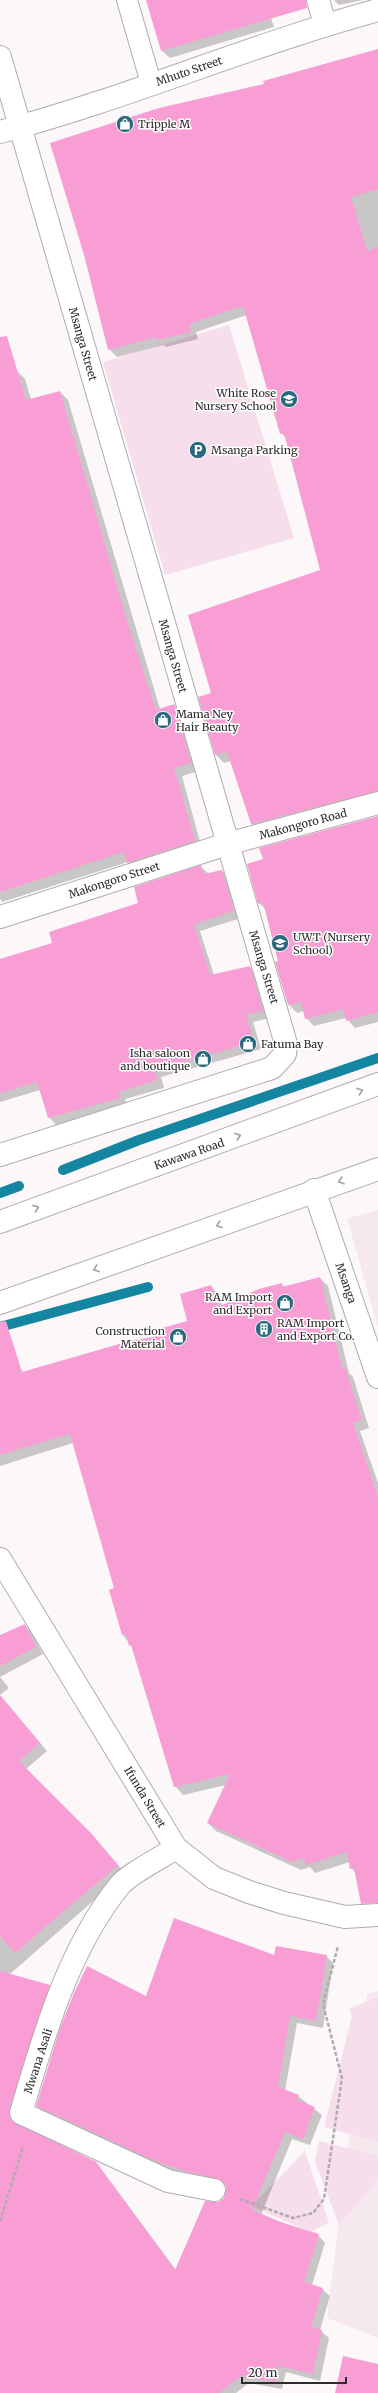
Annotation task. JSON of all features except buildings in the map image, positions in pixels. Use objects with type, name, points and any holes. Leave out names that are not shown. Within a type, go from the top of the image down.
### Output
[{"type":"street","points":[[318,0],[325,24]]},
{"type":"street","name":"Mhuto Street","points":[[10,129],[325,24],[378,10]]},
{"type":"street","name":"Msanga Street","points":[[0,57],[10,129],[285,1034],[285,1054],[272,1068],[0,1155]]},
{"type":"street","name":"Makongoro Road","points":[[227,844],[378,803]]},
{"type":"street","name":"Makongoro Street","points":[[0,917],[227,844]]},
{"type":"street","name":"Kawawa Road","points":[[0,1222],[378,1084]]},
{"type":"street","points":[[0,1303],[314,1190],[378,1169]]},
{"type":"street","name":"Msanga","points":[[314,1190],[378,1377]]},
{"type":"street","name":"Ifunda Street","points":[[0,1559],[176,1848],[214,1878],[249,1892],[284,1903],[345,1917],[378,1915]]},
{"type":"street","name":"Mwana Asali","points":[[31,2119],[21,2113],[34,2070],[67,1976],[84,1940],[121,1884],[176,1848]]},
{"type":"street","points":[[31,2119],[168,2181],[214,2190]]},
{"type":"lane","points":[[127,0],[151,83]]},
{"type":"path","points":[[214,2190],[293,2218],[313,2214],[324,2199],[342,2078],[323,2004],[345,1917]]},
{"type":"path","points":[[0,2221],[31,2119]]},
{"type":"shaded area","name":"Msanga Parking","points":[[229,325],[294,538],[165,575],[103,362]]},
{"type":"shaded area","points":[[378,1210],[378,1328],[347,1218]]},
{"type":"shaded area","points":[[378,1991],[378,2338],[327,2318],[367,1994]]},
{"type":"shaded area","points":[[378,1997],[378,2142],[324,2127],[352,2016],[349,2009]]},
{"type":"shaded area","points":[[319,2141],[378,2156],[378,2180],[339,2225],[315,2162]]},
{"type":"shaded area","points":[[305,2151],[329,2223],[310,2232],[251,2206]]},
{"type":"waterway","points":[[63,1170],[139,1140],[378,1058]]},
{"type":"waterway","points":[[0,1193],[19,1186]]},
{"type":"waterway","points":[[0,1327],[148,1287]]},
{"type":"place","name":"Tripple M","points":[[125,124]]},
{"type":"place","name":"White Rose Nursery School","points":[[289,399]]},
{"type":"place","name":"Msanga Parking","points":[[198,450]]},
{"type":"place","name":"Mama Ney Hair Beauty","points":[[163,720]]},
{"type":"place","name":"UWT (Nursery School)","points":[[280,943]]},
{"type":"place","name":"Fatuma Bay","points":[[248,1044]]},
{"type":"place","name":"Isha saloon and boutique","points":[[203,1059]]},
{"type":"place","name":"RAM Import and Export","points":[[285,1303]]},
{"type":"place","name":"RAM Import and Export Co.","points":[[264,1329]]},
{"type":"place","name":"Construction Material","points":[[178,1337]]}]
